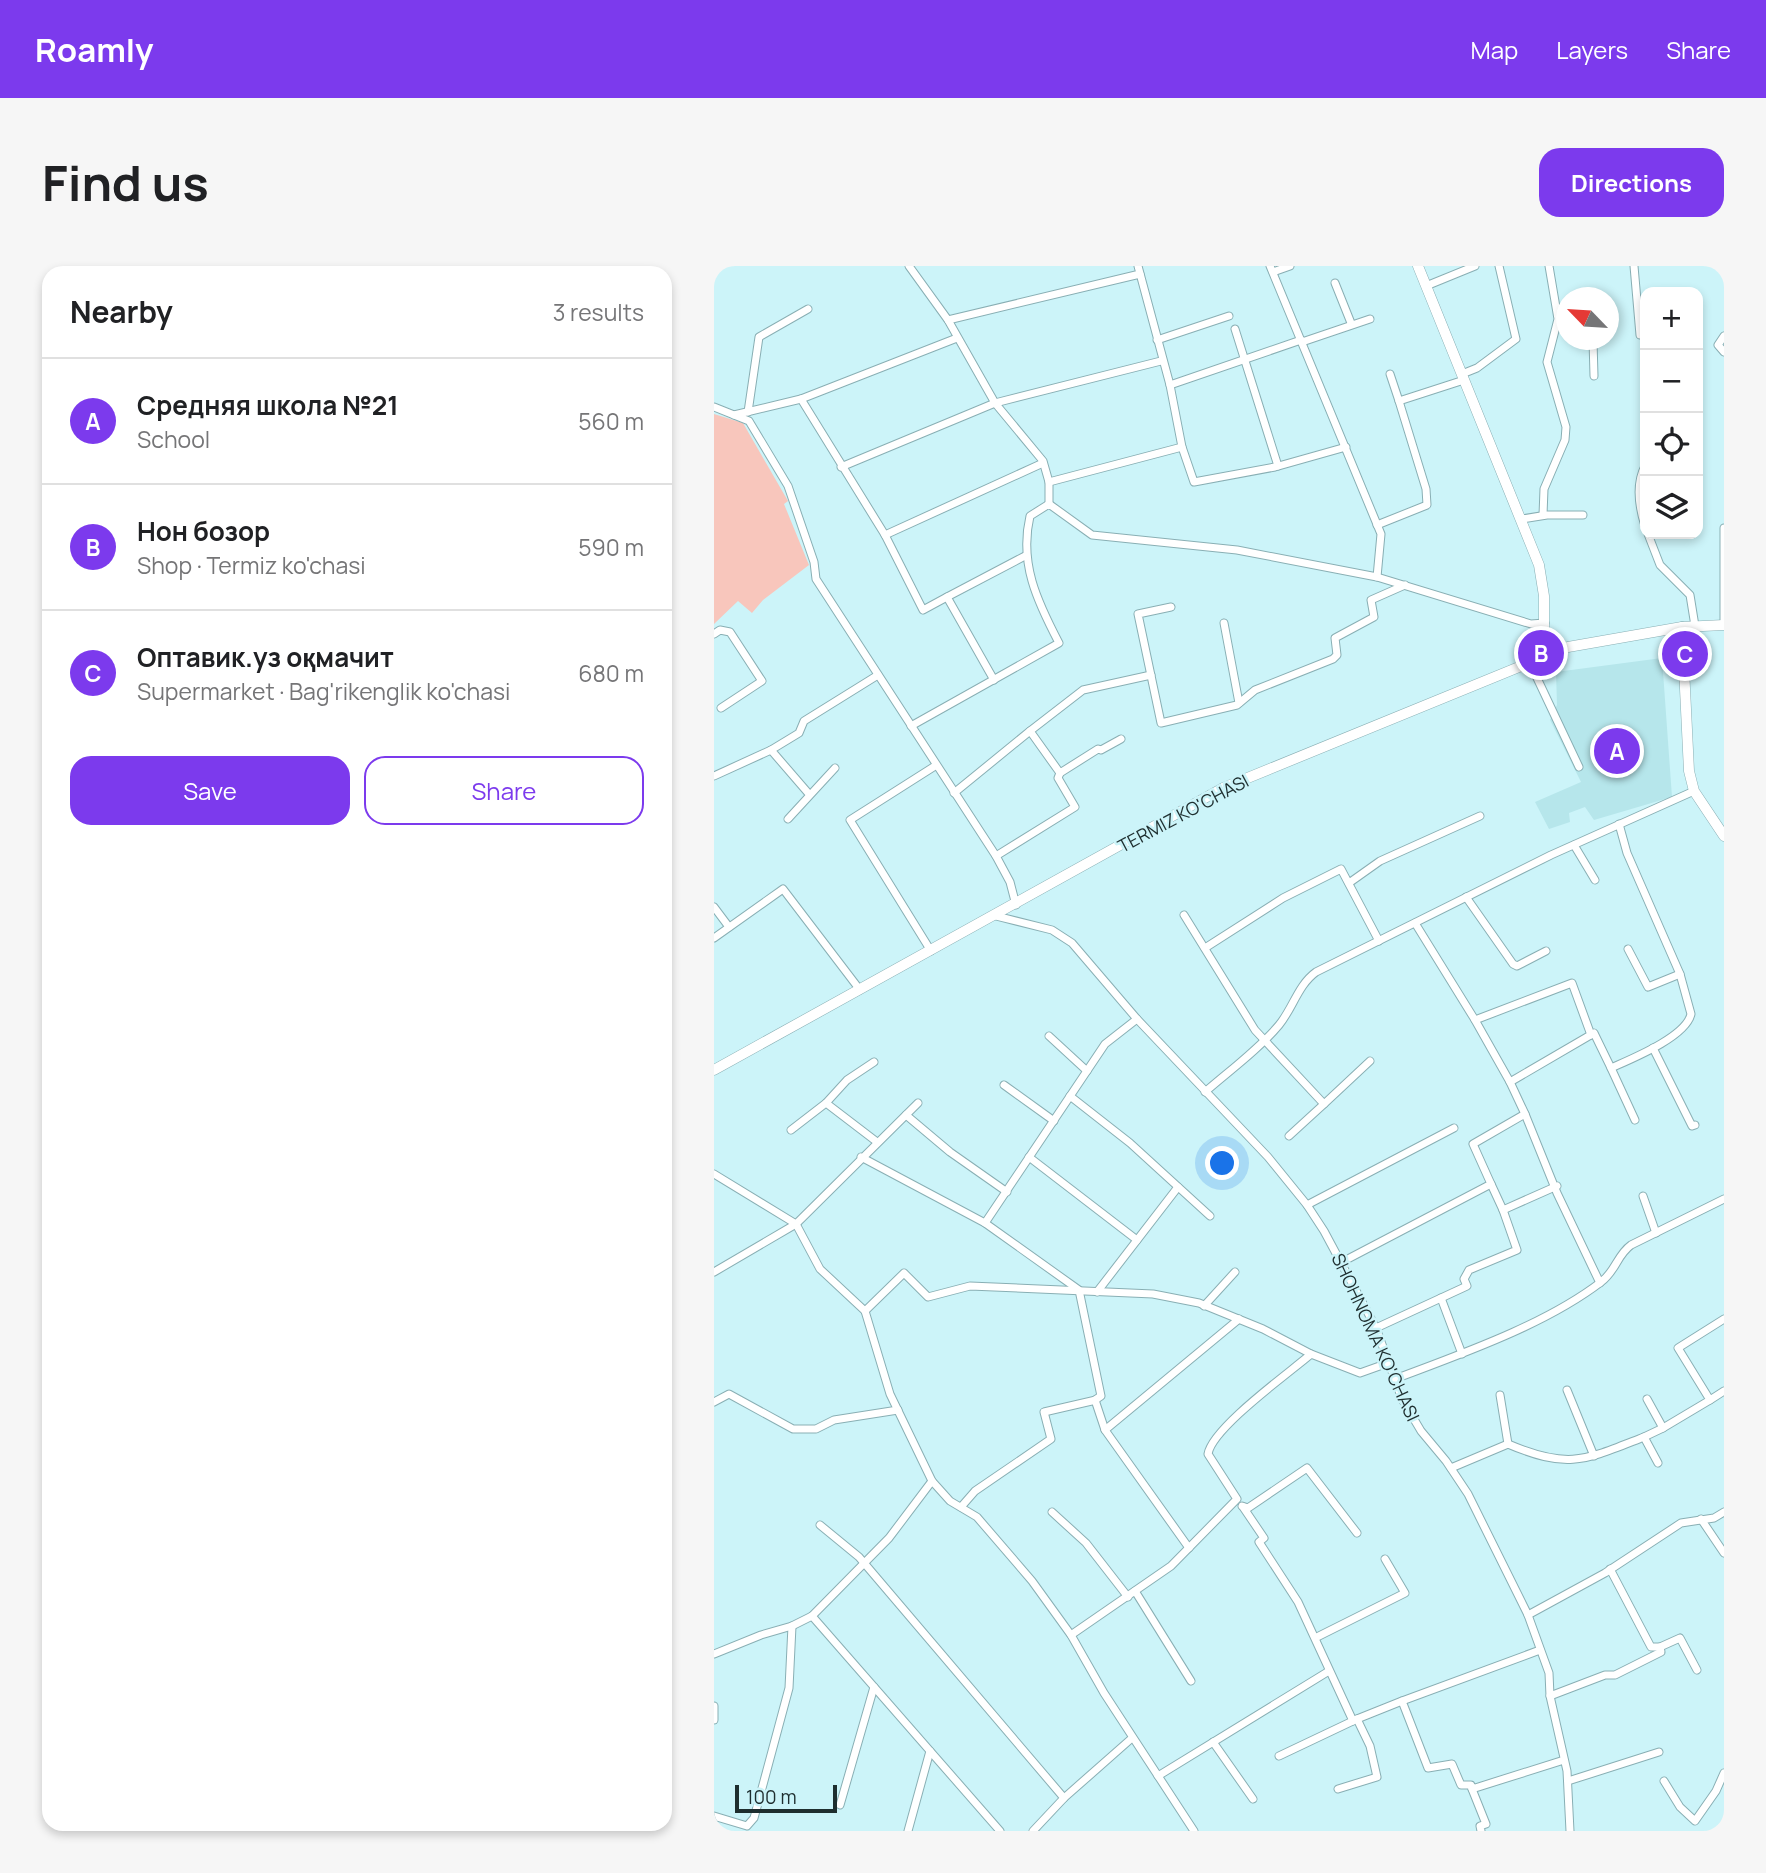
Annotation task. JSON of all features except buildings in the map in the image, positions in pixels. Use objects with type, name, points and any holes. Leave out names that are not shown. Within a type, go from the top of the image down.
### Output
[{"type":"main road","points":[[1418,266],[1539,565],[1545,623],[1544,655]]},
{"type":"main road","name":"TERMIZ KO'CHASI","points":[[714,1070],[1223,788],[1568,647],[1682,627],[1724,625]]},
{"type":"main road","points":[[1682,627],[1689,771],[1694,791],[1723,833]]},
{"type":"street","points":[[909,266],[948,320],[995,403],[1043,463],[1049,482],[1049,503]]},
{"type":"street","points":[[1290,266],[1272,269],[1381,534],[1377,577]]},
{"type":"street","points":[[1426,286],[1475,266]]},
{"type":"street","points":[[1399,401],[1463,377],[1516,339],[1499,266]]},
{"type":"street","points":[[1549,266],[1556,299]]},
{"type":"street","points":[[1634,266],[1640,335]]},
{"type":"street","points":[[948,320],[1139,270],[1161,361],[1170,385],[1182,447],[1194,482],[1278,466],[1346,447]]},
{"type":"street","points":[[1335,283],[1351,323]]},
{"type":"street","points":[[748,412],[758,337],[808,309]]},
{"type":"street","points":[[1157,340],[1229,316]]},
{"type":"street","points":[[1170,385],[1351,323],[1353,325],[1370,319]]},
{"type":"street","points":[[1543,515],[1545,489],[1565,440],[1566,427],[1547,362],[1556,323]]},
{"type":"street","points":[[1235,330],[1278,466]]},
{"type":"street","points":[[1724,336],[1718,345],[1724,352]]},
{"type":"street","points":[[733,415],[801,399],[957,338]]},
{"type":"street","points":[[1593,350],[1594,376]]},
{"type":"street","points":[[841,467],[995,403],[1161,361]]},
{"type":"street","points":[[1377,525],[1427,505],[1426,489],[1390,374]]},
{"type":"street","points":[[801,399],[885,535],[923,610],[1025,556]]},
{"type":"street","points":[[714,407],[749,421],[788,486],[814,562],[816,579],[996,856],[1010,882],[1016,905]]},
{"type":"street","points":[[1049,482],[1182,447]]},
{"type":"street","points":[[885,535],[1043,463]]},
{"type":"street","points":[[1640,480],[1640,504]]},
{"type":"street","points":[[911,726],[1059,643],[1037,601],[1025,556],[1030,516],[1049,503]]},
{"type":"street","points":[[1049,503],[1092,535],[1237,550],[1377,577],[1531,624],[1545,623]]},
{"type":"street","points":[[1521,519],[1543,515],[1583,515]]},
{"type":"street","points":[[1724,528],[1724,625]]},
{"type":"street","points":[[1650,539],[1660,565],[1690,595],[1695,626]]},
{"type":"street","points":[[1171,607],[1138,614],[1161,723],[1239,703],[1255,690],[1333,659],[1337,655],[1335,638],[1374,617],[1371,600],[1405,584]]},
{"type":"street","points":[[947,597],[994,680]]},
{"type":"street","points":[[1224,623],[1239,703]]},
{"type":"street","points":[[714,634],[720,630],[730,632],[762,681],[721,708]]},
{"type":"street","points":[[1529,661],[1579,767]]},
{"type":"street","points":[[714,776],[771,750],[799,733],[804,721],[878,674]]},
{"type":"street","points":[[954,793],[1083,690],[1151,675]]},
{"type":"street","points":[[1030,731],[1060,773]]},
{"type":"street","points":[[996,856],[1075,807],[1058,778],[1060,773],[1098,749],[1101,750],[1121,739]]},
{"type":"street","points":[[771,750],[809,794]]},
{"type":"street","points":[[931,951],[850,820],[936,765]]},
{"type":"street","points":[[788,819],[835,768]]},
{"type":"street","points":[[1205,1092],[1264,1040],[1294,1005],[1304,981],[1316,972],[1574,845],[1694,791]]},
{"type":"street","points":[[1349,883],[1380,862],[1480,816]]},
{"type":"street","points":[[1611,1068],[1653,1048],[1690,1020],[1691,1014],[1680,974],[1627,853],[1619,824]]},
{"type":"street","points":[[1574,845],[1595,880]]},
{"type":"street","points":[[1205,948],[1283,898],[1341,869],[1379,941]]},
{"type":"street","points":[[714,938],[783,889],[860,990]]},
{"type":"street","points":[[1466,897],[1513,964],[1517,966],[1546,951]]},
{"type":"street","points":[[714,907],[729,927]]},
{"type":"street","points":[[1184,915],[1243,1013],[1264,1040],[1324,1104]]},
{"type":"street","name":"SHOHNOMA KO'CHASI","points":[[996,916],[1052,930],[1072,943],[1138,1019],[1268,1157],[1307,1205],[1342,1262],[1376,1328],[1388,1363],[1421,1431],[1468,1494],[1528,1615],[1549,1673],[1550,1696],[1568,1781],[1570,1831]]},
{"type":"street","points":[[1415,923],[1510,1082],[1557,1186],[1557,1193],[1600,1283]]},
{"type":"street","points":[[1628,949],[1647,986],[1680,974]]},
{"type":"street","points":[[1475,1020],[1572,983],[1591,1035]]},
{"type":"street","points":[[985,1223],[1105,1044],[1138,1019]]},
{"type":"street","points":[[1510,1082],[1594,1033],[1635,1120]]},
{"type":"street","points":[[1049,1036],[1087,1071]]},
{"type":"street","points":[[1653,1048],[1677,1100],[1692,1126],[1695,1125]]},
{"type":"street","points":[[1289,1136],[1370,1061]]},
{"type":"street","points":[[792,1130],[826,1103],[847,1080],[874,1062]]},
{"type":"street","points":[[1004,1085],[1054,1121]]},
{"type":"street","points":[[1070,1096],[1130,1143],[1210,1216]]},
{"type":"street","points":[[826,1103],[877,1142]]},
{"type":"street","points":[[714,1272],[796,1224],[918,1103]]},
{"type":"street","points":[[1376,1328],[1467,1286],[1464,1279],[1469,1270],[1517,1250],[1503,1210],[1473,1144],[1525,1114]]},
{"type":"street","points":[[906,1115],[950,1152],[1007,1192]]},
{"type":"street","points":[[1307,1205],[1454,1128]]},
{"type":"street","points":[[861,1157],[985,1223],[1079,1290],[1101,1396],[1096,1400],[1044,1412],[1051,1439],[975,1491],[961,1507]]},
{"type":"street","points":[[1029,1157],[1137,1240]]},
{"type":"street","points":[[714,1174],[796,1224],[820,1269],[865,1311],[898,1410],[932,1481],[950,1501],[976,1517],[1031,1581],[1071,1635],[1132,1738],[1194,1831]]},
{"type":"street","points":[[1342,1262],[1491,1184]]},
{"type":"street","points":[[1503,1210],[1557,1186]]},
{"type":"street","points":[[1097,1292],[1178,1187]]},
{"type":"street","points":[[1643,1196],[1657,1233]]},
{"type":"street","points":[[1395,1379],[1462,1354],[1536,1320],[1600,1283],[1614,1271],[1623,1251],[1724,1199]]},
{"type":"street","points":[[1204,1306],[1235,1272]]},
{"type":"street","points":[[865,1311],[904,1273],[928,1297],[970,1286],[1153,1294],[1204,1306],[1239,1319],[1311,1354],[1360,1373],[1388,1363]]},
{"type":"street","points":[[1441,1298],[1462,1354]]},
{"type":"street","points":[[1710,1400],[1678,1348],[1724,1318]]},
{"type":"street","points":[[1105,1430],[1239,1319]]},
{"type":"street","points":[[1311,1354],[1236,1417],[1209,1446],[1208,1454],[1265,1538],[1259,1542],[1298,1602],[1317,1637],[1329,1671],[1370,1746],[1377,1777],[1338,1789]]},
{"type":"street","points":[[1567,1390],[1594,1456]]},
{"type":"street","points":[[1451,1468],[1508,1444],[1530,1454],[1571,1462],[1594,1456],[1663,1428],[1724,1391]]},
{"type":"street","points":[[714,1402],[729,1394],[793,1429],[816,1429],[834,1420],[898,1410]]},
{"type":"street","points":[[1500,1395],[1508,1444]]},
{"type":"street","points":[[1647,1399],[1663,1428]]},
{"type":"street","points":[[1096,1400],[1105,1430],[1189,1548]]},
{"type":"street","points":[[1644,1437],[1658,1463]]},
{"type":"street","points":[[1243,1507],[1248,1508],[1307,1468],[1357,1533]]},
{"type":"street","points":[[714,1654],[812,1616],[889,1538],[932,1481]]},
{"type":"street","points":[[1071,1635],[1171,1566],[1237,1499]]},
{"type":"street","points":[[1052,1512],[1086,1543],[1128,1597]]},
{"type":"street","points":[[1528,1615],[1610,1569],[1681,1522],[1714,1518],[1724,1512]]},
{"type":"street","points":[[1701,1519],[1724,1552]]},
{"type":"street","points":[[820,1525],[865,1563],[1064,1798]]},
{"type":"street","points":[[1317,1637],[1405,1592],[1385,1559]]},
{"type":"street","points":[[1610,1569],[1651,1647],[1660,1647],[1680,1638],[1697,1670]]},
{"type":"street","points":[[1135,1591],[1191,1681]]},
{"type":"street","points":[[812,1616],[1000,1831]]},
{"type":"street","points":[[714,1816],[744,1828],[754,1818],[789,1688],[792,1626]]},
{"type":"street","points":[[1550,1696],[1605,1675],[1615,1675],[1661,1652],[1660,1647]]},
{"type":"street","points":[[1279,1756],[1355,1720],[1541,1650]]},
{"type":"street","points":[[1158,1776],[1329,1671]]},
{"type":"street","points":[[840,1805],[874,1687]]},
{"type":"street","points":[[1402,1701],[1428,1768],[1452,1765],[1461,1786],[1471,1785],[1486,1824],[1480,1826],[1481,1831]]},
{"type":"street","points":[[714,1706],[714,1720]]},
{"type":"street","points":[[1033,1831],[1064,1798],[1132,1738]]},
{"type":"street","points":[[1213,1742],[1253,1799]]},
{"type":"street","points":[[908,1831],[930,1751]]},
{"type":"street","points":[[1568,1781],[1659,1752]]},
{"type":"street","points":[[1472,1789],[1564,1760]]},
{"type":"street","points":[[1664,1782],[1680,1807],[1695,1821],[1717,1791],[1724,1773]]},
{"type":"shaded area","points":[[714,414],[743,423],[788,501],[784,504],[809,565],[763,600],[752,613],[738,601],[714,624]]},
{"type":"shaded area","points":[[1662,658],[1672,797],[1594,820],[1585,807],[1569,813],[1570,822],[1549,829],[1535,802],[1581,782],[1550,720],[1557,705],[1556,672]]},
{"type":"place","name":"Нон бозор","points":[[1541,653]]},
{"type":"place","name":"Оптавик.уз оқмачит","points":[[1685,654]]},
{"type":"place","name":"Средняя школа №21","points":[[1617,751]]}]
